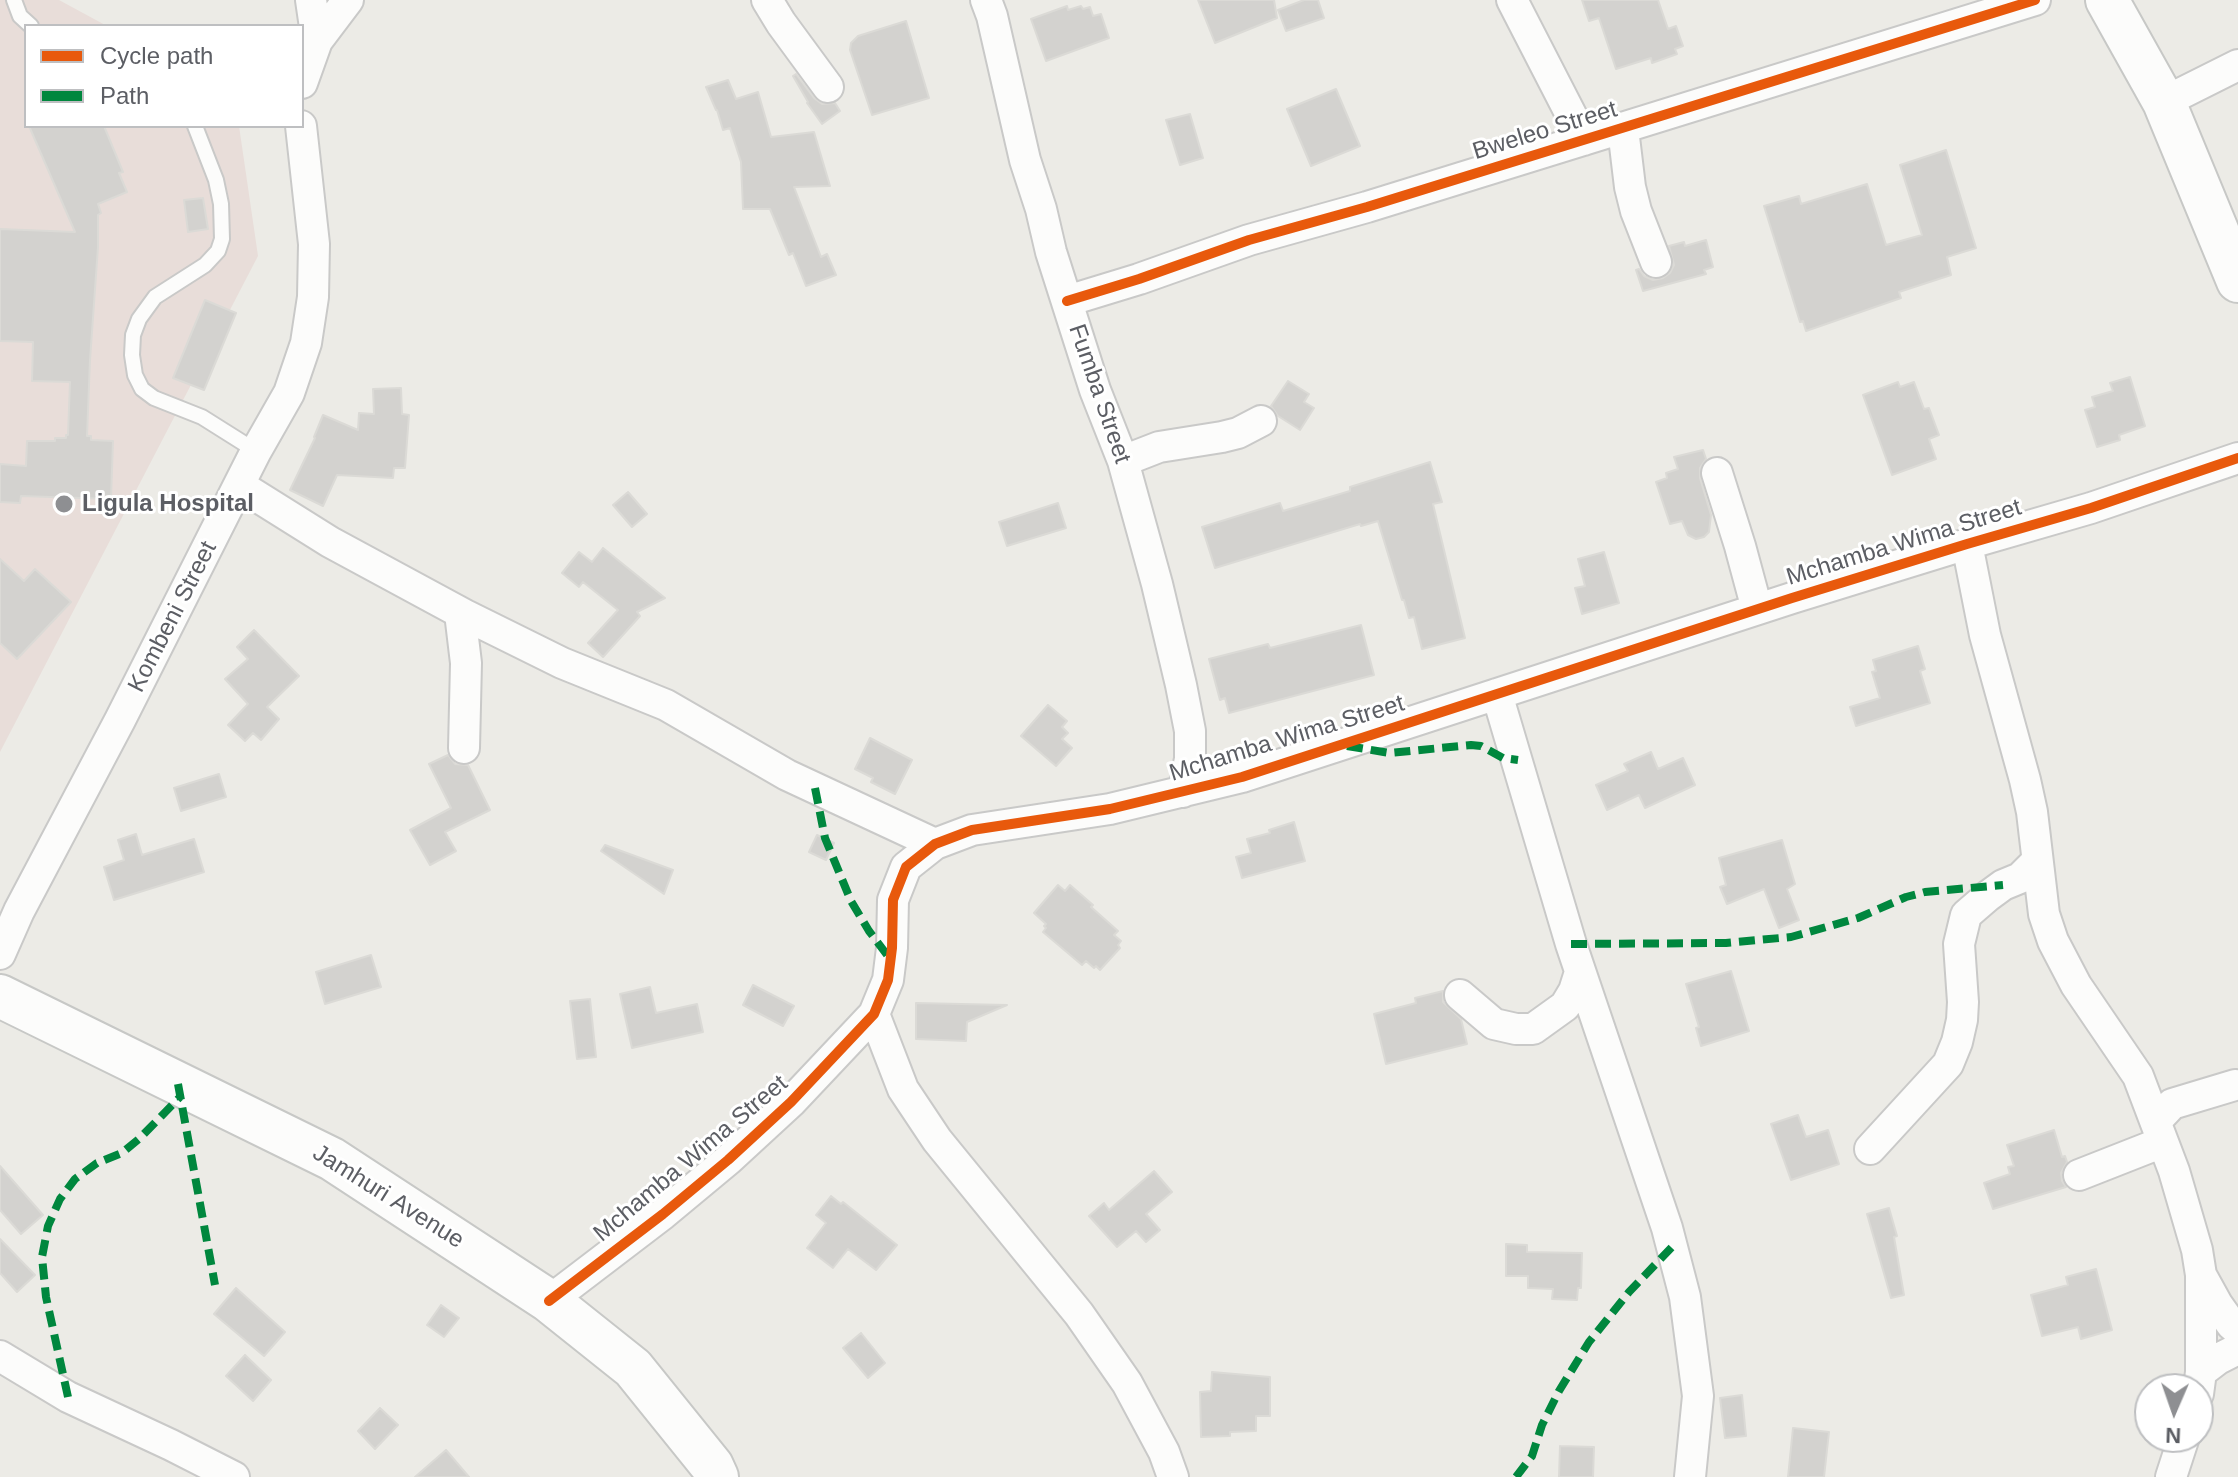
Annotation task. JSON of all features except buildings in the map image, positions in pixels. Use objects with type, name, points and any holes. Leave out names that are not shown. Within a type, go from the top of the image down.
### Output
[{"type":"street","points":[[311,0],[317,41]]},
{"type":"street","points":[[304,77],[317,41],[348,0]]},
{"type":"street","points":[[767,0],[828,87]]},
{"type":"street","name":"Fumba Street","points":[[986,0],[1051,252],[1095,390],[1123,461],[1157,584],[1190,731],[1190,759],[1183,792]]},
{"type":"street","points":[[1512,0],[1584,140]]},
{"type":"street","name":"Bweleo Street","points":[[1067,301],[1249,240],[1623,129],[2035,0]]},
{"type":"street","points":[[2107,0],[2164,102],[2238,281]]},
{"type":"street","points":[[2164,102],[2238,65]]},
{"type":"street","name":"Kombeni Street","points":[[0,954],[19,911],[256,451],[289,393],[306,343],[313,297],[314,244],[301,128]]},
{"type":"street","points":[[1623,129],[1630,187],[1656,262]]},
{"type":"street","points":[[1123,461],[1159,447],[1238,433],[1261,421]]},
{"type":"street","name":"Mchamba Wima Street","points":[[549,1301],[728,1160],[791,1102],[874,1014],[888,980],[893,900],[906,867],[935,844],[972,830],[1110,809],[1242,777],[1757,609],[2091,508],[2238,458]]},
{"type":"street","points":[[1717,473],[1757,609]]},
{"type":"street","points":[[239,485],[330,542],[460,613],[562,663],[666,705],[787,775],[935,844]]},
{"type":"street","points":[[1967,544],[1985,635],[2032,812],[2044,914],[2053,941],[2076,985],[2121,1049],[2159,1116],[2188,1217],[2201,1275],[2200,1373]]},
{"type":"street","points":[[460,613],[466,663],[464,748]]},
{"type":"street","points":[[1497,694],[1580,972],[1667,1228],[1685,1297],[1698,1396],[1690,1477]]},
{"type":"street","points":[[1870,1149],[1948,1064],[1962,1020],[1959,944],[1966,915],[2003,885],[2020,878],[2037,861]]},
{"type":"street","points":[[1460,995],[1494,1024],[1533,1029],[1565,1006],[1580,972]]},
{"type":"street","name":"Jamhuri Avenue","points":[[0,996],[332,1159],[549,1301],[633,1368],[712,1466],[717,1477]]},
{"type":"street","points":[[874,1014],[903,1089],[937,1140],[1079,1314],[1127,1383],[1164,1452],[1173,1477]]},
{"type":"street","points":[[2079,1175],[2159,1116],[2235,1085]]},
{"type":"street","points":[[2201,1275],[2217,1304],[2238,1330]]},
{"type":"street","points":[[2208,1373],[2218,1359],[2238,1349]]},
{"type":"street","points":[[0,1356],[68,1397],[234,1477]]},
{"type":"street","points":[[2171,1477],[2179,1453]]},
{"type":"lane","points":[[14,0],[20,16],[29,24]]},
{"type":"lane","points":[[196,128],[216,180],[221,204],[222,239],[218,251],[205,265],[155,297],[139,319],[133,335],[135,375],[142,389],[154,398],[202,417],[256,451]]},
{"type":"shaded area","name":"Ligula Hospital","points":[[0,0],[59,0],[103,24],[24,24],[24,128],[239,128],[258,256],[0,752]]},
{"type":"marked path","points":[[1347,746],[1390,753],[1471,745],[1481,746],[1503,758],[1518,760]]},
{"type":"marked path","points":[[815,788],[825,838],[851,901],[891,960]]},
{"type":"marked path","points":[[1571,944],[1726,943],[1791,937],[1858,918],[1925,892],[2003,885]]},
{"type":"marked path","points":[[178,1084],[215,1285]]},
{"type":"marked path","points":[[68,1397],[46,1297],[42,1257],[48,1226],[60,1199],[75,1179],[97,1163],[122,1153],[180,1097]]},
{"type":"marked path","points":[[1516,1477],[1532,1456],[1542,1425],[1589,1342],[1629,1292],[1672,1247]]},
{"type":"cycle path","points":[[1067,301],[1249,240],[1367,207],[2035,0]]},
{"type":"cycle path","points":[[549,1301],[728,1160],[791,1102],[874,1014],[888,980],[893,900],[906,867],[935,844],[972,830],[1110,809],[1242,777],[1792,598],[2091,508],[2238,458]]},
{"type":"place","name":"Ligula Hospital","points":[[64,504]]}]
